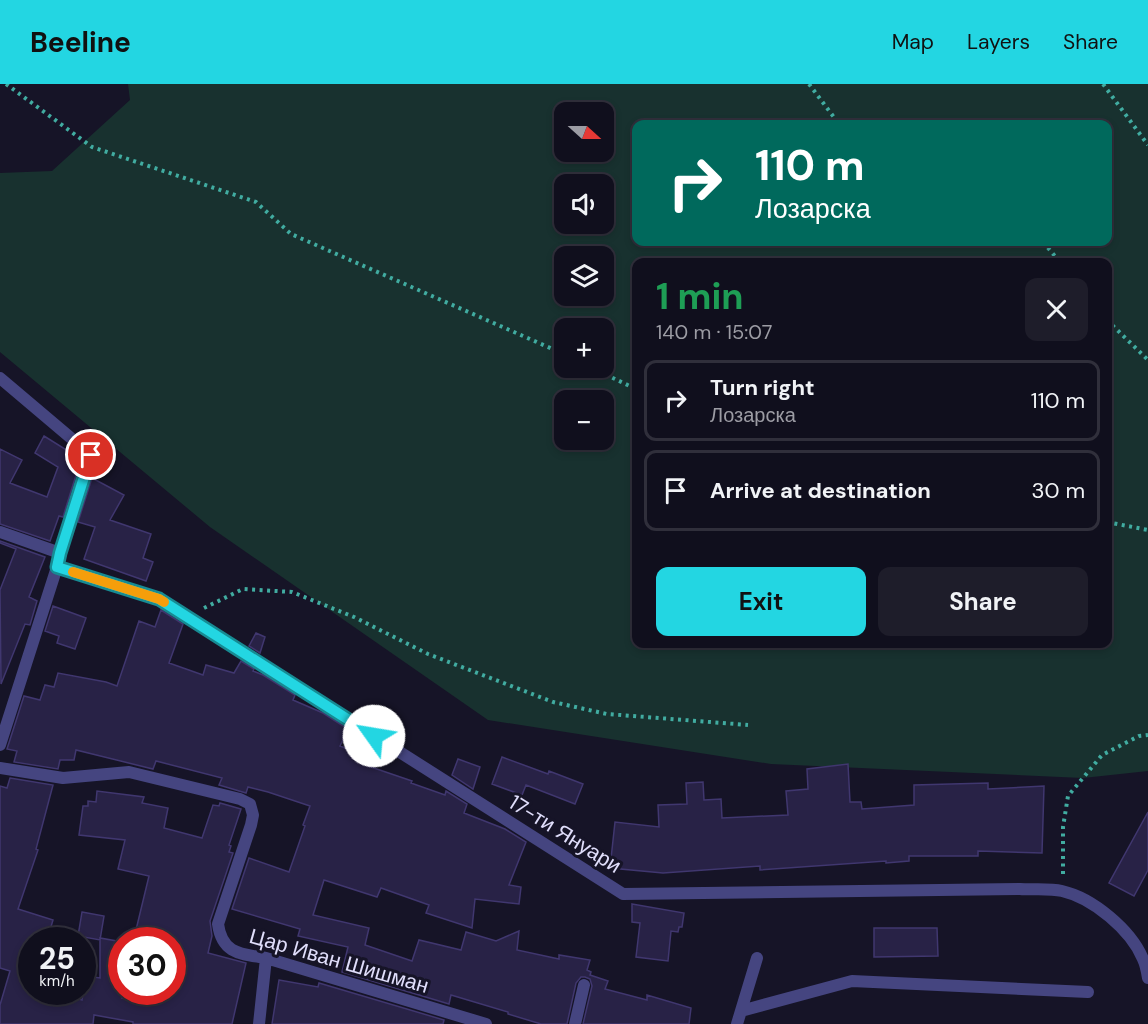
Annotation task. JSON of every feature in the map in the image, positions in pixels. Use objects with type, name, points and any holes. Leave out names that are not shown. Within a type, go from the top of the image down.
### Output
[{"type":"street","points":[[0,378],[91,455],[0,745]]},
{"type":"street","points":[[0,532],[60,553]]},
{"type":"street","name":"17-ти Януари","points":[[57,567],[159,599],[623,894],[1020,889],[1062,891],[1099,909],[1128,934],[1146,960],[1148,978]]},
{"type":"street","name":"Цар Иван Шишман","points":[[0,768],[63,778],[129,772],[240,799],[250,804],[253,815],[251,825],[218,924],[220,936],[227,946],[238,954],[266,958],[486,1024]]},
{"type":"street","points":[[259,1024],[266,958]]},
{"type":"street","points":[[737,1024],[757,958]]},
{"type":"street","points":[[741,1011],[852,981],[1088,992]]},
{"type":"street","points":[[574,1024],[584,985]]},
{"type":"path","points":[[6,84],[93,147],[256,202],[291,234],[554,350]]},
{"type":"path","points":[[809,84],[836,120]]},
{"type":"path","points":[[1103,84],[1148,145]]},
{"type":"path","points":[[1046,246],[1057,258]]},
{"type":"path","points":[[1112,325],[1148,360]]},
{"type":"path","points":[[613,378],[632,387]]},
{"type":"path","points":[[1112,523],[1148,530]]},
{"type":"path","points":[[186,617],[243,590],[292,592],[354,617],[428,654],[553,702],[607,714],[748,725]]},
{"type":"path","points":[[1062,891],[1063,827],[1068,796],[1102,755],[1139,736],[1148,735]]},
{"type":"green space","points":[[128,84],[1148,84],[1148,771],[1083,778],[771,764],[488,720],[210,527],[0,352],[0,173],[52,171],[130,100]]},
{"type":"building","points":[[44,436],[81,459],[63,517],[59,516],[50,541],[0,524],[0,449],[22,460],[10,483],[47,497],[58,467],[35,453]]},
{"type":"building","points":[[92,478],[124,495],[110,520],[151,534],[143,558],[153,562],[146,581],[84,559],[95,527],[78,522]]},
{"type":"building","points":[[0,541],[45,557],[29,597],[37,601],[30,625],[25,624],[1,684],[0,590],[16,549]]},
{"type":"building","points":[[53,606],[86,618],[75,649],[57,643],[59,636],[45,631]]},
{"type":"building","points":[[161,610],[183,624],[169,663],[203,675],[206,665],[234,673],[241,661],[254,669],[253,671],[295,695],[293,700],[323,713],[348,729],[340,746],[371,758],[368,766],[445,795],[446,791],[467,804],[464,813],[505,829],[526,842],[509,885],[521,887],[519,904],[475,899],[472,928],[426,913],[429,905],[381,888],[377,897],[324,880],[313,915],[369,928],[365,945],[412,961],[419,940],[461,950],[466,932],[496,941],[519,931],[517,950],[559,959],[559,955],[590,960],[587,970],[591,972],[590,975],[608,981],[605,989],[647,1000],[647,995],[691,1008],[689,1024],[583,1024],[592,986],[590,979],[585,977],[581,977],[576,983],[567,1024],[541,1024],[451,995],[449,1004],[342,972],[348,947],[298,936],[300,929],[232,909],[249,858],[289,872],[310,806],[248,787],[246,793],[219,785],[222,778],[156,761],[153,769],[76,750],[74,760],[60,760],[58,769],[14,762],[17,751],[7,749],[24,696],[40,700],[45,685],[54,687],[58,673],[117,686],[139,621],[155,627]]},
{"type":"building","points":[[256,633],[265,637],[260,653],[249,646]]},
{"type":"building","points":[[502,757],[583,784],[575,804],[526,785],[522,795],[492,784]]},
{"type":"building","points":[[458,759],[480,767],[473,789],[452,775]]},
{"type":"building","points":[[848,764],[850,802],[861,802],[862,809],[914,805],[914,785],[988,783],[988,789],[1044,786],[1042,853],[978,851],[978,856],[909,856],[909,861],[760,870],[760,866],[663,873],[610,868],[615,822],[659,827],[658,805],[687,804],[686,783],[703,782],[704,800],[721,799],[722,818],[788,815],[786,791],[808,789],[807,769]]},
{"type":"building","points":[[10,778],[53,785],[36,849],[38,850],[18,909],[53,920],[51,927],[18,927],[18,1005],[96,1005],[96,977],[100,978],[100,938],[108,939],[108,1005],[186,1005],[186,927],[137,927],[149,876],[118,869],[125,840],[79,835],[83,806],[88,806],[88,801],[96,802],[97,791],[144,797],[142,803],[168,808],[164,828],[202,838],[213,805],[219,806],[220,803],[241,809],[229,845],[231,846],[229,852],[233,853],[210,921],[212,936],[208,953],[246,963],[232,1024],[133,1024],[133,1022],[94,1015],[93,1024],[0,1024],[0,1005],[10,971],[0,968],[0,786],[7,788]]},
{"type":"building","points":[[1148,812],[1148,870],[1134,896],[1109,883]]},
{"type":"building","points":[[632,904],[684,913],[682,927],[679,927],[678,932],[671,931],[668,961],[636,957],[640,923],[632,922]]},
{"type":"building","points":[[82,912],[104,916],[100,940],[96,939],[96,927],[80,927]]},
{"type":"building","points":[[874,928],[937,928],[938,956],[874,957]]},
{"type":"building","points":[[279,980],[318,987],[319,983],[444,1020],[443,1024],[272,1024]]},
{"type":"slow traffic","points":[[73,572],[164,602]]},
{"type":"route","points":[[91,455],[57,567],[159,599],[374,736]]}]
